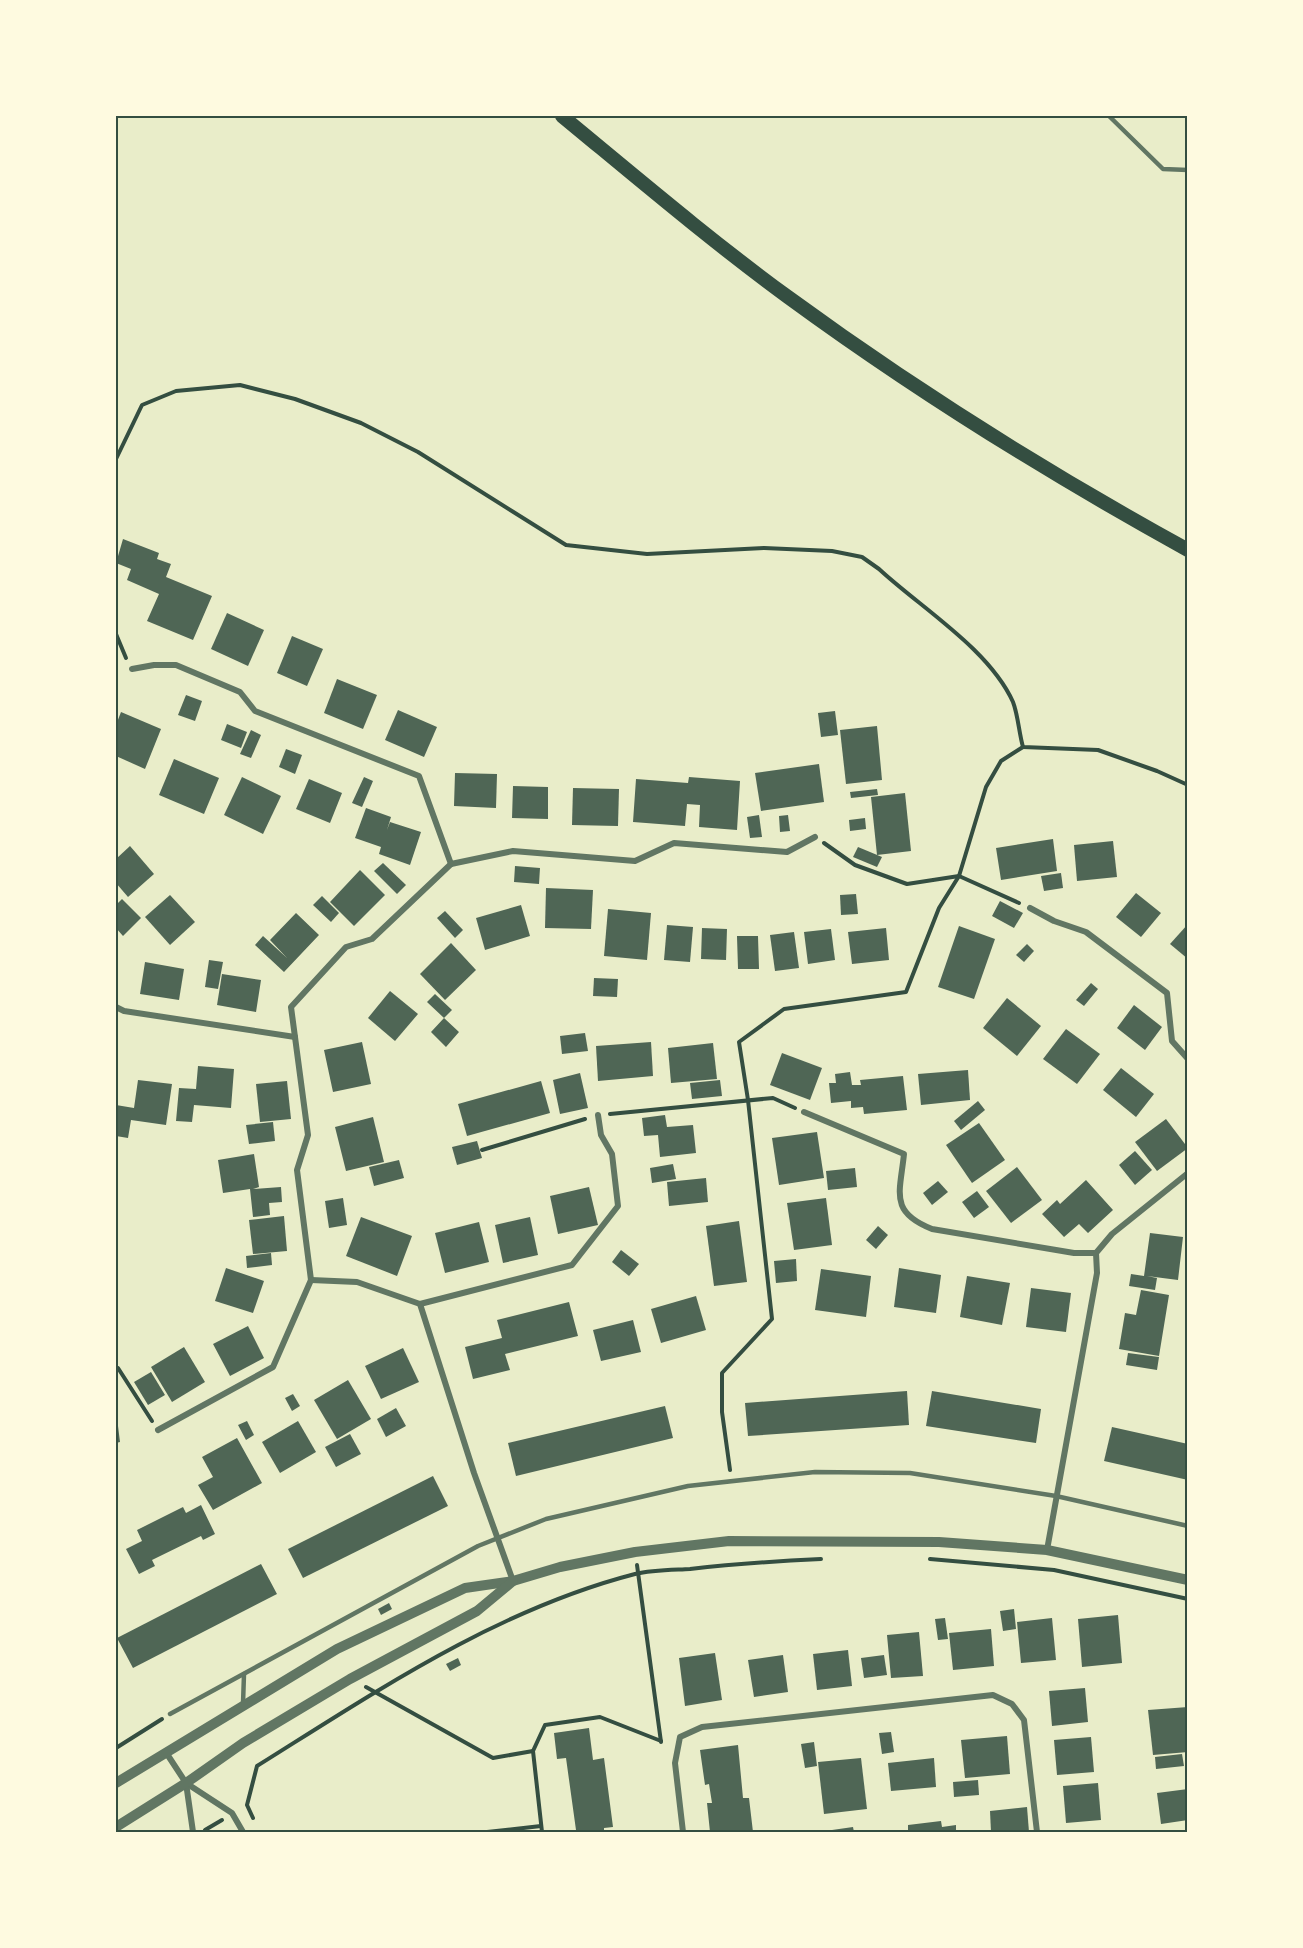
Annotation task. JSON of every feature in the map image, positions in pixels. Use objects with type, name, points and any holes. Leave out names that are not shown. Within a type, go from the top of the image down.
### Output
[{"type":"main road","points":[[562,116],[661,198],[788,297],[896,373],[951,410],[1188,550]]},
{"type":"street","points":[[132,669],[154,665],[176,665],[240,692],[255,711],[419,776],[451,864]]},
{"type":"street","points":[[158,1430],[273,1367],[311,1280],[297,1170],[308,1135],[291,1007],[346,947],[372,939],[451,864],[513,850],[635,861],[674,843],[787,852],[815,837]]},
{"type":"street","points":[[1030,908],[1054,921],[1086,932],[1167,993],[1172,1041],[1188,1059]]},
{"type":"street","points":[[116,1007],[124,1011],[295,1037]]},
{"type":"street","points":[[804,1112],[904,1154],[901,1208],[915,1222],[932,1229],[1074,1253],[1096,1254]]},
{"type":"street","points":[[311,1280],[357,1282],[420,1304],[572,1265],[618,1206],[612,1154],[601,1135],[598,1115]]},
{"type":"street","points":[[1047,1551],[1097,1273],[1096,1254],[1112,1234],[1188,1173]]},
{"type":"street","points":[[420,1304],[513,1581]]},
{"type":"street","points":[[116,1783],[337,1649],[465,1588],[513,1581],[560,1567],[635,1552],[729,1541],[827,1539],[939,1542],[1047,1551],[1188,1580]]},
{"type":"street","points":[[116,1827],[186,1783],[243,1743],[350,1679],[477,1611],[513,1581]]},
{"type":"street","points":[[683,1833],[675,1763],[680,1737],[702,1727],[993,1695],[1012,1704],[1024,1720],[1037,1833]]},
{"type":"street","points":[[166,1754],[186,1783],[232,1813],[243,1833]]},
{"type":"street","points":[[186,1783],[193,1833]]},
{"type":"lane","points":[[1109,116],[1163,169],[1188,170]]},
{"type":"lane","points":[[170,1714],[401,1586],[497,1538],[546,1519],[688,1486],[815,1472],[910,1473],[1056,1496],[1188,1526]]},
{"type":"lane","points":[[243,1707],[244,1674]]},
{"type":"path","points":[[116,459],[142,405],[176,391],[240,385],[296,399],[361,423],[418,452],[566,545],[647,554],[764,548],[832,551],[862,557],[974,650],[998,677],[1013,704],[1023,747]]},
{"type":"path","points":[[116,634],[132,669]]},
{"type":"path","points":[[731,1480],[722,1412],[722,1373],[772,1319],[748,1100],[739,1042],[784,1009],[906,992],[939,908],[959,876],[986,787],[1001,761],[1023,747],[1098,750],[1157,771],[1188,786]]},
{"type":"path","points":[[815,837],[855,865],[907,884],[959,876],[1030,908]]},
{"type":"path","points":[[482,1150],[598,1115],[773,1098],[804,1112]]},
{"type":"path","points":[[116,1368],[158,1430]]},
{"type":"path","points":[[635,1552],[661,1741],[675,1763]]},
{"type":"path","points":[[256,1826],[247,1805],[256,1766],[376,1692],[463,1642],[548,1601],[638,1574],[761,1562],[828,1559]]},
{"type":"path","points":[[928,1559],[1054,1570],[1188,1599]]},
{"type":"path","points":[[350,1679],[493,1758],[533,1751]]},
{"type":"path","points":[[116,1748],[170,1714]]},
{"type":"path","points":[[542,1833],[533,1751],[544,1725],[600,1718],[661,1741]]},
{"type":"path","points":[[487,1833],[541,1826]]},
{"type":"building","points":[[123,539],[159,553],[157,559],[171,564],[166,577],[212,596],[193,640],[147,621],[159,594],[127,580],[131,569],[116,563]]},
{"type":"building","points":[[227,613],[264,630],[248,666],[211,649]]},
{"type":"building","points":[[292,636],[323,649],[307,686],[277,673]]},
{"type":"building","points":[[337,679],[377,695],[363,729],[324,713]]},
{"type":"building","points":[[186,695],[202,701],[195,721],[178,715]]},
{"type":"building","points":[[398,710],[437,727],[424,757],[385,740]]},
{"type":"building","points":[[835,711],[838,735],[821,737],[818,713]]},
{"type":"building","points":[[121,712],[161,729],[145,769],[116,756],[116,725]]},
{"type":"building","points":[[227,724],[247,732],[241,748],[221,740]]},
{"type":"building","points":[[877,726],[882,780],[846,784],[840,730]]},
{"type":"building","points":[[251,730],[261,735],[251,758],[240,754]]},
{"type":"building","points":[[286,749],[302,755],[295,774],[279,767]]},
{"type":"building","points":[[174,759],[219,778],[204,814],[159,795]]},
{"type":"building","points":[[819,764],[824,802],[761,811],[755,773]]},
{"type":"building","points":[[455,773],[497,774],[496,808],[454,806]]},
{"type":"building","points":[[242,777],[281,796],[263,834],[224,815]]},
{"type":"building","points":[[364,777],[373,781],[362,807],[352,803]]},
{"type":"building","points":[[689,777],[740,781],[737,830],[699,827],[700,805],[687,804],[685,826],[633,822],[636,779],[688,783]]},
{"type":"building","points":[[309,779],[342,793],[330,823],[296,809]]},
{"type":"building","points":[[513,786],[548,787],[548,819],[512,818]]},
{"type":"building","points":[[573,788],[619,789],[618,826],[572,825]]},
{"type":"building","points":[[877,789],[878,795],[851,798],[850,792]]},
{"type":"building","points":[[905,793],[911,851],[877,855],[871,797]]},
{"type":"building","points":[[366,808],[391,817],[387,830],[390,822],[421,832],[410,865],[379,854],[381,847],[355,838]]},
{"type":"building","points":[[759,815],[762,837],[750,838],[747,817]]},
{"type":"building","points":[[788,815],[790,831],[780,832],[779,816]]},
{"type":"building","points":[[865,818],[866,829],[850,831],[849,820]]},
{"type":"building","points":[[1053,839],[1057,871],[1001,880],[996,848]]},
{"type":"building","points":[[1113,841],[1117,877],[1077,881],[1074,845]]},
{"type":"building","points":[[130,846],[154,874],[128,897],[116,883],[116,859]]},
{"type":"building","points":[[858,847],[882,857],[877,867],[853,857]]},
{"type":"building","points":[[383,863],[406,885],[397,894],[374,871]]},
{"type":"building","points":[[515,866],[540,868],[539,884],[514,882]]},
{"type":"building","points":[[360,870],[385,895],[354,926],[330,902]]},
{"type":"building","points":[[1061,873],[1063,888],[1044,891],[1041,876]]},
{"type":"building","points":[[546,888],[593,890],[591,929],[545,928]]},
{"type":"building","points":[[1136,893],[1161,913],[1141,937],[1116,917]]},
{"type":"building","points":[[856,894],[858,914],[841,915],[840,895]]},
{"type":"building","points":[[170,895],[195,922],[170,945],[145,917]]},
{"type":"building","points":[[322,896],[339,913],[331,922],[313,905]]},
{"type":"building","points":[[122,899],[141,918],[123,936],[116,928],[116,905]]},
{"type":"building","points":[[1000,901],[1023,913],[1014,928],[992,916]]},
{"type":"building","points":[[521,905],[530,936],[485,950],[476,918]]},
{"type":"building","points":[[608,909],[651,913],[647,960],[604,956]]},
{"type":"building","points":[[445,911],[463,930],[455,938],[437,918]]},
{"type":"building","points":[[296,913],[319,935],[284,972],[255,945],[263,936],[287,958],[270,940]]},
{"type":"building","points":[[1188,924],[1188,959],[1170,944]]},
{"type":"building","points":[[667,925],[693,927],[690,962],[664,960]]},
{"type":"building","points":[[959,926],[995,939],[974,999],[938,987]]},
{"type":"building","points":[[702,928],[727,929],[726,960],[701,959]]},
{"type":"building","points":[[886,928],[889,960],[852,964],[848,932]]},
{"type":"building","points":[[831,929],[835,960],[808,964],[804,932]]},
{"type":"building","points":[[794,932],[799,968],[775,971],[770,935]]},
{"type":"building","points":[[737,936],[758,936],[759,969],[738,969]]},
{"type":"building","points":[[451,943],[476,970],[445,1000],[420,974]]},
{"type":"building","points":[[1027,944],[1034,951],[1024,962],[1016,955]]},
{"type":"building","points":[[209,960],[223,962],[218,989],[205,987]]},
{"type":"building","points":[[145,962],[184,969],[179,1000],[140,994]]},
{"type":"building","points":[[222,974],[261,980],[256,1012],[217,1005]]},
{"type":"building","points":[[594,978],[618,979],[617,997],[593,996]]},
{"type":"building","points":[[1091,983],[1098,989],[1084,1006],[1076,1000]]},
{"type":"building","points":[[390,991],[418,1014],[395,1041],[368,1018]]},
{"type":"building","points":[[435,994],[452,1010],[444,1018],[427,1002]]},
{"type":"building","points":[[1007,998],[1041,1026],[1017,1056],[983,1028]]},
{"type":"building","points":[[1134,1005],[1162,1027],[1145,1050],[1117,1028]]},
{"type":"building","points":[[444,1018],[459,1032],[446,1047],[431,1032]]},
{"type":"building","points":[[1066,1029],[1100,1054],[1077,1084],[1043,1059]]},
{"type":"building","points":[[585,1033],[588,1051],[562,1054],[560,1036]]},
{"type":"building","points":[[362,1042],[371,1084],[333,1092],[324,1050]]},
{"type":"building","points":[[651,1042],[653,1076],[598,1081],[596,1046]]},
{"type":"building","points":[[713,1043],[717,1079],[671,1083],[668,1048]]},
{"type":"building","points":[[782,1053],[822,1068],[810,1100],[770,1085]]},
{"type":"building","points":[[198,1066],[234,1069],[231,1108],[194,1105],[192,1122],[176,1121],[179,1088],[196,1089]]},
{"type":"building","points":[[1121,1068],[1154,1094],[1136,1117],[1103,1090]]},
{"type":"building","points":[[968,1070],[970,1100],[921,1105],[918,1074]]},
{"type":"building","points":[[850,1072],[852,1085],[861,1085],[860,1080],[903,1076],[907,1110],[864,1114],[863,1107],[851,1108],[851,1101],[831,1103],[829,1083],[836,1083],[835,1074]]},
{"type":"building","points":[[580,1073],[588,1108],[560,1114],[553,1080]]},
{"type":"building","points":[[138,1080],[172,1084],[166,1125],[131,1120],[128,1138],[116,1136],[116,1105],[134,1108]]},
{"type":"building","points":[[720,1080],[722,1096],[692,1099],[690,1083]]},
{"type":"building","points":[[287,1081],[291,1119],[260,1122],[256,1084]]},
{"type":"building","points":[[541,1081],[550,1113],[467,1136],[458,1104]]},
{"type":"building","points":[[978,1101],[985,1110],[961,1130],[954,1121]]},
{"type":"building","points":[[665,1115],[667,1127],[693,1125],[696,1153],[660,1157],[658,1135],[644,1136],[642,1118]]},
{"type":"building","points":[[373,1117],[384,1162],[346,1171],[335,1127]]},
{"type":"building","points":[[1166,1119],[1188,1148],[1157,1171],[1135,1142]]},
{"type":"building","points":[[273,1122],[275,1141],[249,1144],[246,1125]]},
{"type":"building","points":[[979,1123],[1005,1160],[972,1183],[946,1145]]},
{"type":"building","points":[[817,1132],[824,1178],[779,1185],[772,1138]]},
{"type":"building","points":[[477,1141],[482,1158],[457,1165],[452,1147]]},
{"type":"building","points":[[1135,1151],[1152,1170],[1135,1185],[1119,1165]]},
{"type":"building","points":[[254,1154],[259,1187],[253,1189],[281,1187],[282,1202],[269,1203],[270,1215],[253,1217],[250,1189],[223,1193],[218,1160]]},
{"type":"building","points":[[399,1160],[404,1178],[374,1186],[369,1167]]},
{"type":"building","points":[[673,1164],[676,1179],[652,1183],[650,1168]]},
{"type":"building","points":[[1017,1167],[1042,1200],[1011,1223],[986,1191]]},
{"type":"building","points":[[855,1168],[857,1187],[828,1190],[826,1171]]},
{"type":"building","points":[[706,1178],[708,1202],[669,1206],[667,1182]]},
{"type":"building","points":[[1086,1180],[1113,1210],[1088,1233],[1079,1224],[1064,1237],[1042,1214],[1057,1200],[1060,1204]]},
{"type":"building","points":[[938,1181],[948,1192],[932,1205],[923,1193]]},
{"type":"building","points":[[589,1187],[598,1225],[558,1234],[550,1196]]},
{"type":"building","points":[[977,1191],[989,1207],[974,1218],[962,1202]]},
{"type":"building","points":[[343,1198],[347,1225],[329,1228],[325,1201]]},
{"type":"building","points":[[826,1198],[832,1245],[794,1250],[787,1203]]},
{"type":"building","points":[[284,1216],[287,1251],[253,1254],[249,1220]]},
{"type":"building","points":[[361,1217],[412,1236],[397,1276],[346,1256]]},
{"type":"building","points":[[530,1217],[538,1255],[503,1263],[495,1225]]},
{"type":"building","points":[[739,1221],[747,1282],[714,1286],[706,1226]]},
{"type":"building","points":[[479,1222],[489,1262],[445,1273],[435,1233]]},
{"type":"building","points":[[878,1226],[888,1235],[876,1249],[866,1240]]},
{"type":"building","points":[[1150,1233],[1183,1237],[1178,1280],[1147,1276],[1157,1278],[1155,1290],[1129,1286],[1131,1274],[1144,1276]]},
{"type":"building","points":[[621,1250],[639,1264],[629,1276],[612,1262]]},
{"type":"building","points":[[271,1253],[272,1265],[247,1268],[246,1256]]},
{"type":"building","points":[[796,1259],[797,1281],[776,1283],[774,1261]]},
{"type":"building","points":[[226,1268],[264,1281],[253,1313],[215,1301]]},
{"type":"building","points":[[899,1268],[941,1275],[936,1313],[894,1307]]},
{"type":"building","points":[[821,1269],[871,1276],[866,1317],[815,1310]]},
{"type":"building","points":[[967,1276],[1010,1283],[1002,1325],[960,1317]]},
{"type":"building","points":[[1031,1288],[1071,1293],[1066,1332],[1026,1327]]},
{"type":"building","points":[[1141,1290],[1169,1295],[1159,1356],[1119,1349],[1125,1313],[1136,1315]]},
{"type":"building","points":[[696,1296],[706,1330],[661,1343],[651,1309]]},
{"type":"building","points":[[569,1302],[578,1336],[505,1354],[510,1370],[473,1379],[465,1347],[502,1338],[497,1320]]},
{"type":"building","points":[[633,1320],[641,1352],[601,1361],[593,1330]]},
{"type":"building","points":[[248,1326],[264,1358],[230,1376],[213,1344]]},
{"type":"building","points":[[184,1347],[205,1382],[172,1402],[151,1367]]},
{"type":"building","points":[[403,1348],[419,1382],[381,1399],[365,1366]]},
{"type":"building","points":[[1128,1353],[1159,1357],[1157,1370],[1126,1365]]},
{"type":"building","points":[[151,1372],[165,1395],[148,1405],[134,1382]]},
{"type":"building","points":[[348,1380],[371,1419],[337,1439],[314,1400]]},
{"type":"building","points":[[907,1391],[909,1425],[748,1436],[745,1403]]},
{"type":"building","points":[[932,1391],[1041,1409],[1036,1443],[926,1426]]},
{"type":"building","points":[[293,1394],[300,1406],[292,1411],[285,1398]]},
{"type":"building","points":[[665,1406],[673,1438],[516,1476],[508,1443]]},
{"type":"building","points":[[396,1408],[406,1426],[386,1437],[377,1419]]},
{"type":"building","points":[[116,1410],[120,1442],[116,1443]]},
{"type":"building","points":[[247,1421],[254,1435],[246,1440],[238,1425]]},
{"type":"building","points":[[298,1421],[316,1452],[280,1473],[262,1442]]},
{"type":"building","points":[[1112,1427],[1188,1444],[1188,1480],[1104,1461]]},
{"type":"building","points":[[350,1434],[361,1454],[336,1467],[325,1447]]},
{"type":"building","points":[[237,1438],[262,1483],[213,1510],[198,1485],[213,1477],[202,1457]]},
{"type":"building","points":[[433,1476],[448,1506],[303,1578],[288,1549]]},
{"type":"building","points":[[201,1505],[215,1534],[203,1540],[201,1536],[152,1560],[155,1566],[139,1574],[126,1549],[142,1541],[137,1530],[183,1507],[186,1513]]},
{"type":"building","points":[[261,1564],[277,1594],[133,1668],[117,1638]]},
{"type":"building","points":[[389,1603],[392,1609],[381,1615],[378,1609]]},
{"type":"building","points":[[1014,1609],[1016,1629],[1003,1631],[1000,1611]]},
{"type":"building","points":[[1118,1615],[1122,1663],[1082,1667],[1078,1619]]},
{"type":"building","points":[[945,1618],[948,1639],[938,1640],[935,1619]]},
{"type":"building","points":[[1052,1618],[1056,1660],[1021,1663],[1017,1622]]},
{"type":"building","points":[[991,1629],[994,1666],[953,1670],[949,1633]]},
{"type":"building","points":[[919,1632],[923,1676],[891,1678],[887,1635]]},
{"type":"building","points":[[848,1650],[852,1686],[817,1690],[813,1654]]},
{"type":"building","points":[[715,1653],[722,1700],[685,1706],[679,1658]]},
{"type":"building","points":[[783,1655],[788,1692],[754,1697],[748,1660]]},
{"type":"building","points":[[884,1655],[887,1675],[864,1678],[861,1658]]},
{"type":"building","points":[[458,1658],[461,1665],[450,1671],[446,1664]]},
{"type":"building","points":[[1085,1688],[1088,1722],[1052,1726],[1049,1691]]},
{"type":"building","points":[[1188,1707],[1188,1752],[1153,1755],[1148,1710]]},
{"type":"building","points":[[589,1728],[593,1760],[604,1758],[613,1827],[604,1828],[604,1832],[566,1832],[576,1830],[566,1758],[557,1759],[554,1733]]},
{"type":"building","points":[[891,1732],[894,1752],[882,1754],[879,1733]]},
{"type":"building","points":[[1007,1736],[1010,1774],[965,1778],[961,1740]]},
{"type":"building","points":[[1091,1737],[1094,1772],[1057,1775],[1054,1740]]},
{"type":"building","points":[[814,1742],[817,1766],[805,1768],[801,1744]]},
{"type":"building","points":[[738,1745],[743,1798],[749,1798],[753,1832],[710,1832],[707,1803],[712,1803],[709,1784],[705,1785],[700,1750]]},
{"type":"building","points":[[1182,1754],[1184,1766],[1156,1769],[1155,1757]]},
{"type":"building","points":[[861,1758],[867,1809],[824,1814],[818,1762]]},
{"type":"building","points":[[934,1758],[936,1787],[891,1791],[888,1763]]},
{"type":"building","points":[[978,1780],[979,1795],[954,1797],[953,1782]]},
{"type":"building","points":[[1098,1783],[1101,1820],[1066,1823],[1063,1786]]},
{"type":"building","points":[[1188,1789],[1188,1820],[1161,1824],[1157,1793]]},
{"type":"building","points":[[1027,1807],[1029,1832],[991,1832],[990,1811]]},
{"type":"building","points":[[941,1821],[942,1827],[956,1825],[956,1832],[908,1832],[908,1825]]},
{"type":"building","points":[[853,1827],[854,1832],[825,1832],[825,1831]]}]
